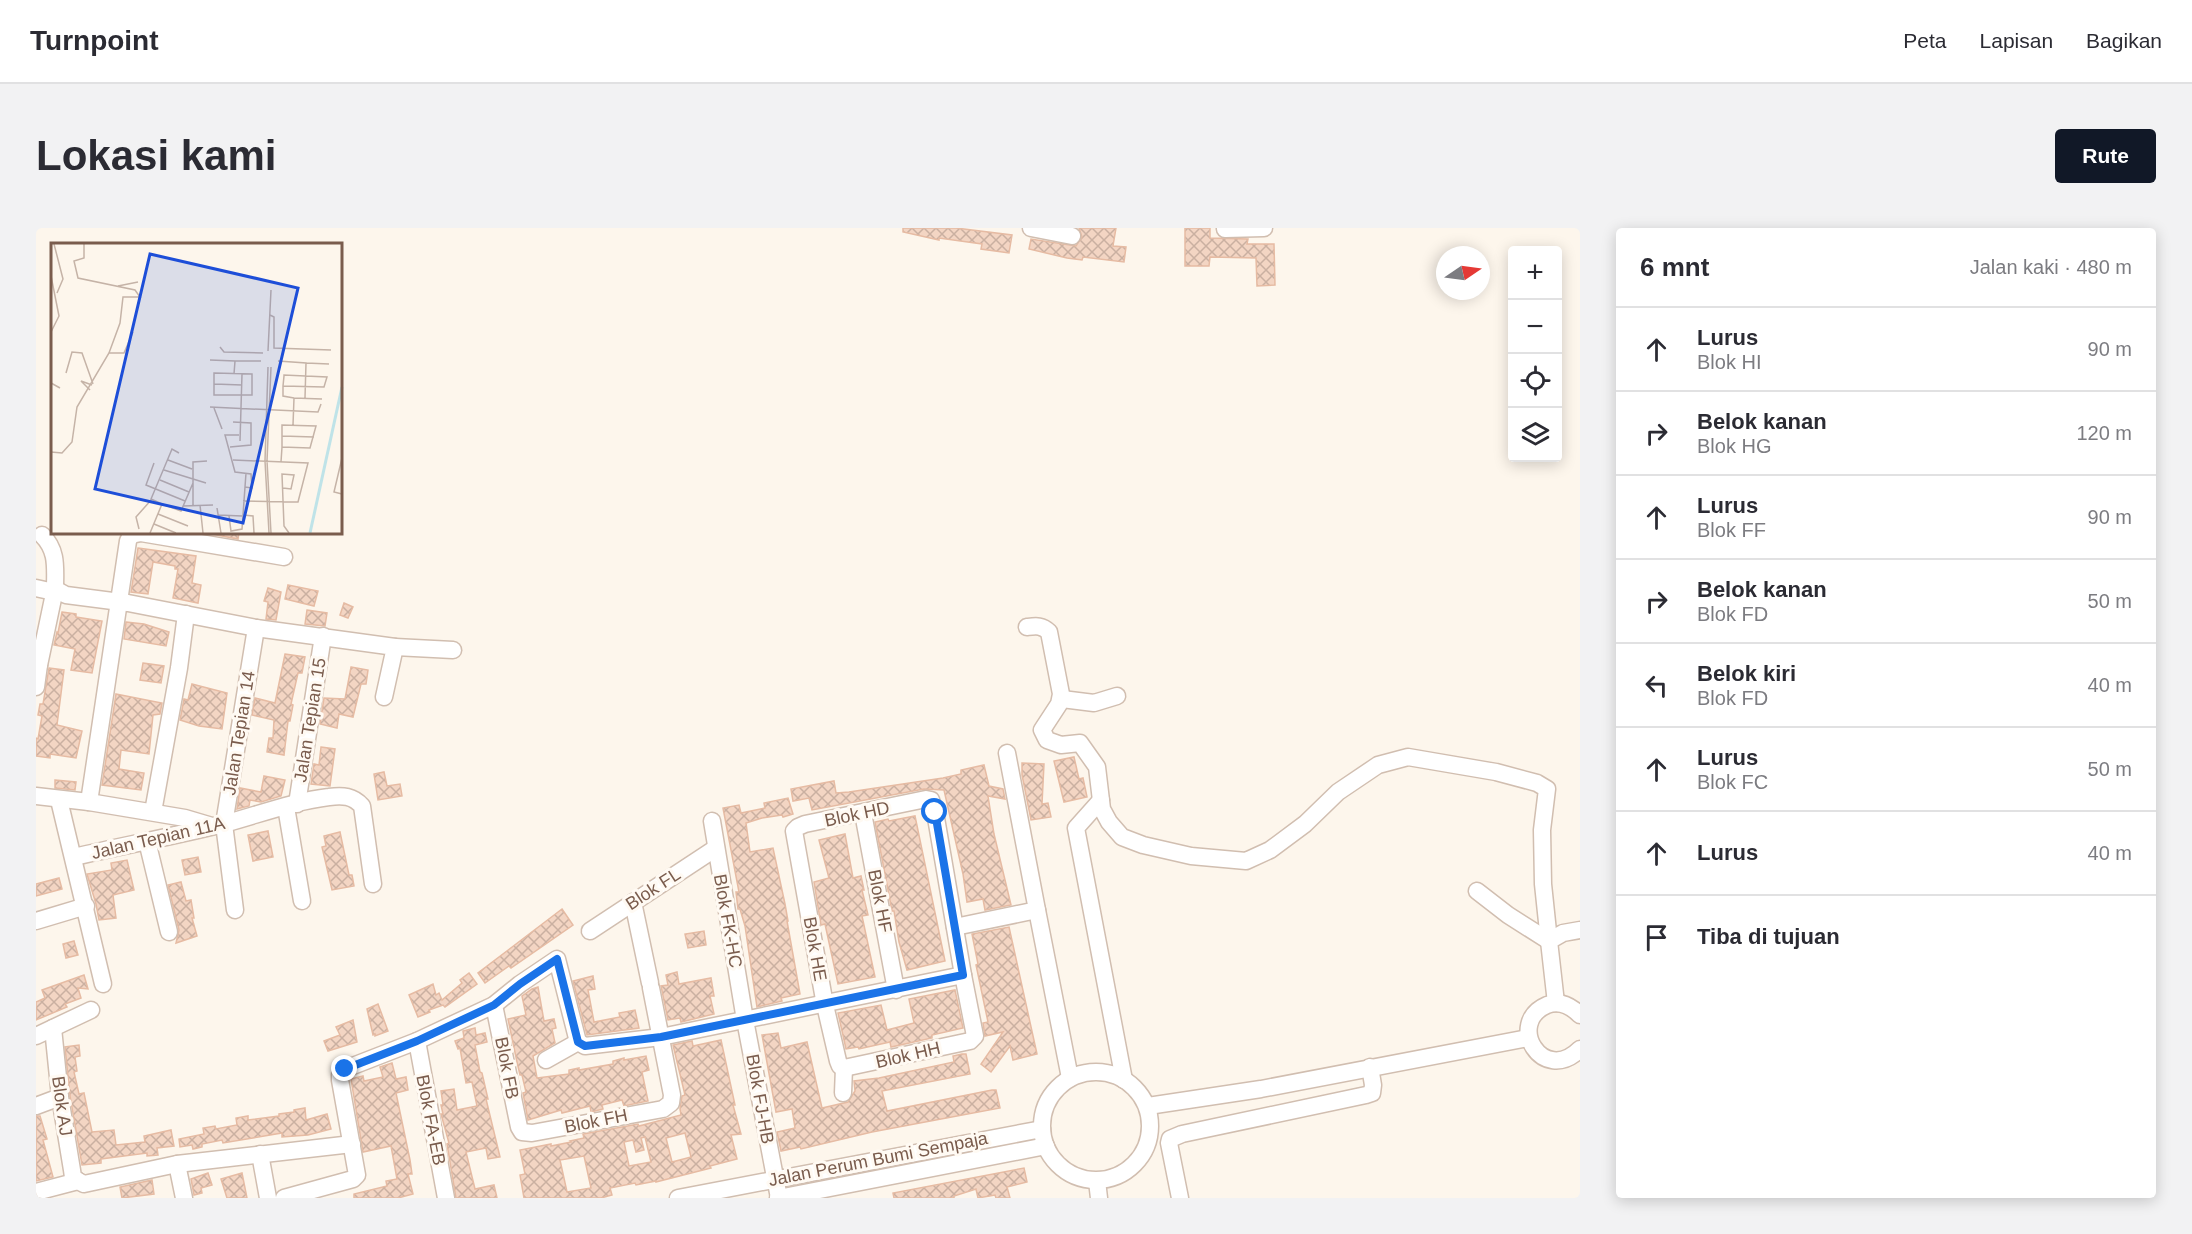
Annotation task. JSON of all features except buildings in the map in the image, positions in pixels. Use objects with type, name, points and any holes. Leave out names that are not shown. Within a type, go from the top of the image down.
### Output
[{"type":"street","points":[[1031,228],[1072,236]]},
{"type":"street","points":[[1225,229],[1264,228]]},
{"type":"street","points":[[89,802],[128,541],[134,534]]},
{"type":"street","points":[[142,534],[284,557]]},
{"type":"street","points":[[36,687],[38,665],[54,591],[56,562],[49,543],[42,535]]},
{"type":"street","points":[[36,588],[66,595],[120,601],[256,628],[395,647],[453,650]]},
{"type":"street","points":[[153,812],[179,668],[186,614]]},
{"type":"street","points":[[1027,627],[1039,626],[1049,632],[1062,699],[1041,730],[1047,740],[1061,745],[1080,743],[1097,767],[1102,809],[1109,822],[1122,837],[1143,845],[1191,856],[1246,861],[1270,850],[1305,824],[1338,792],[1378,765],[1408,757],[1496,772],[1537,783],[1547,789],[1542,830],[1543,884],[1556,1003]]},
{"type":"street","name":"Jalan Tepian 14","points":[[235,910],[218,825],[256,628]]},
{"type":"street","name":"Jalan Tepian 15","points":[[302,901],[291,805],[322,636]]},
{"type":"street","points":[[384,697],[395,647]]},
{"type":"street","points":[[1062,699],[1094,703],[1118,696]]},
{"type":"street","points":[[1007,753],[1070,1078]]},
{"type":"street","points":[[36,796],[153,812],[218,825]]},
{"type":"street","name":"Jalan Tepian 11A","points":[[103,984],[74,857],[218,825],[291,805],[344,796],[356,799],[363,806],[373,884]]},
{"type":"street","name":"Blok HD","points":[[795,836],[794,831],[798,827],[926,799],[931,800],[934,806],[955,927]]},
{"type":"street","points":[[59,800],[74,857]]},
{"type":"street","points":[[1101,800],[1076,828],[1124,1080]]},
{"type":"street","name":"Blok HF","points":[[863,813],[897,990]]},
{"type":"street","name":"Blok FK-HC","points":[[712,821],[746,1020]]},
{"type":"street","name":"Blok HE","points":[[795,836],[825,1005],[841,1064],[843,1093]]},
{"type":"street","points":[[147,841],[169,932]]},
{"type":"street","name":"Blok FL","points":[[590,931],[716,848]]},
{"type":"street","points":[[1477,891],[1508,915],[1549,941]]},
{"type":"street","points":[[633,902],[661,1037]]},
{"type":"street","points":[[36,921],[86,906]]},
{"type":"street","points":[[284,1198],[355,1178],[357,1171],[340,1080],[343,1071],[417,1041],[494,1005],[557,959],[578,1042],[585,1046],[661,1037],[963,975],[955,927],[1037,910]]},
{"type":"street","points":[[1549,941],[1563,933],[1580,930]]},
{"type":"street","name":"Blok HH","points":[[841,1064],[974,1039],[975,1032],[963,975]]},
{"type":"street","points":[[1580,1015],[1573,1008],[1556,1003],[1541,1008],[1533,1016],[1528,1026],[1528,1038],[1533,1048],[1541,1056],[1551,1060],[1562,1060],[1573,1056],[1580,1049]]},
{"type":"street","name":"Blok FB","points":[[494,1005],[521,1130]]},
{"type":"street","points":[[36,1036],[91,1010]]},
{"type":"street","name":"Blok FJ-HB","points":[[746,1020],[779,1198]]},
{"type":"street","name":"Blok AJ","points":[[53,1028],[60,1097],[72,1170],[74,1177],[83,1188]]},
{"type":"street","name":"Blok FH","points":[[521,1130],[526,1133],[543,1131],[663,1109],[670,1103],[672,1095],[661,1037]]},
{"type":"street","points":[[1148,1106],[1261,1089],[1528,1038]]},
{"type":"street","name":"Blok FA-EB","points":[[417,1041],[446,1198]]},
{"type":"street","points":[[546,1060],[578,1042]]},
{"type":"street","points":[[1180,1198],[1169,1143],[1170,1138],[1372,1093],[1370,1067]]},
{"type":"street","points":[[1088,1072],[1107,1073],[1124,1080],[1138,1092],[1148,1106],[1150,1127],[1147,1145],[1138,1161],[1123,1174],[1106,1180],[1087,1180],[1070,1174],[1055,1162],[1046,1146],[1042,1128],[1044,1113],[1058,1087],[1070,1078],[1088,1072]]},
{"type":"street","points":[[36,1106],[60,1097]]},
{"type":"street","name":"Jalan Perum Bumi Sempaja","points":[[678,1198],[1042,1128]]},
{"type":"street","points":[[36,1192],[83,1188],[177,1164],[352,1144]]},
{"type":"street","name":"Jalan Perum Bumi Sempaja","points":[[779,1198],[1046,1146]]},
{"type":"street","points":[[260,1154],[268,1198]]},
{"type":"street","points":[[177,1164],[184,1198]]},
{"type":"street","points":[[1097,1180],[1099,1198]]},
{"type":"route","points":[[345,1069],[417,1041],[494,1005],[557,959],[578,1042],[585,1046],[661,1037],[963,975],[935,812]]}]
